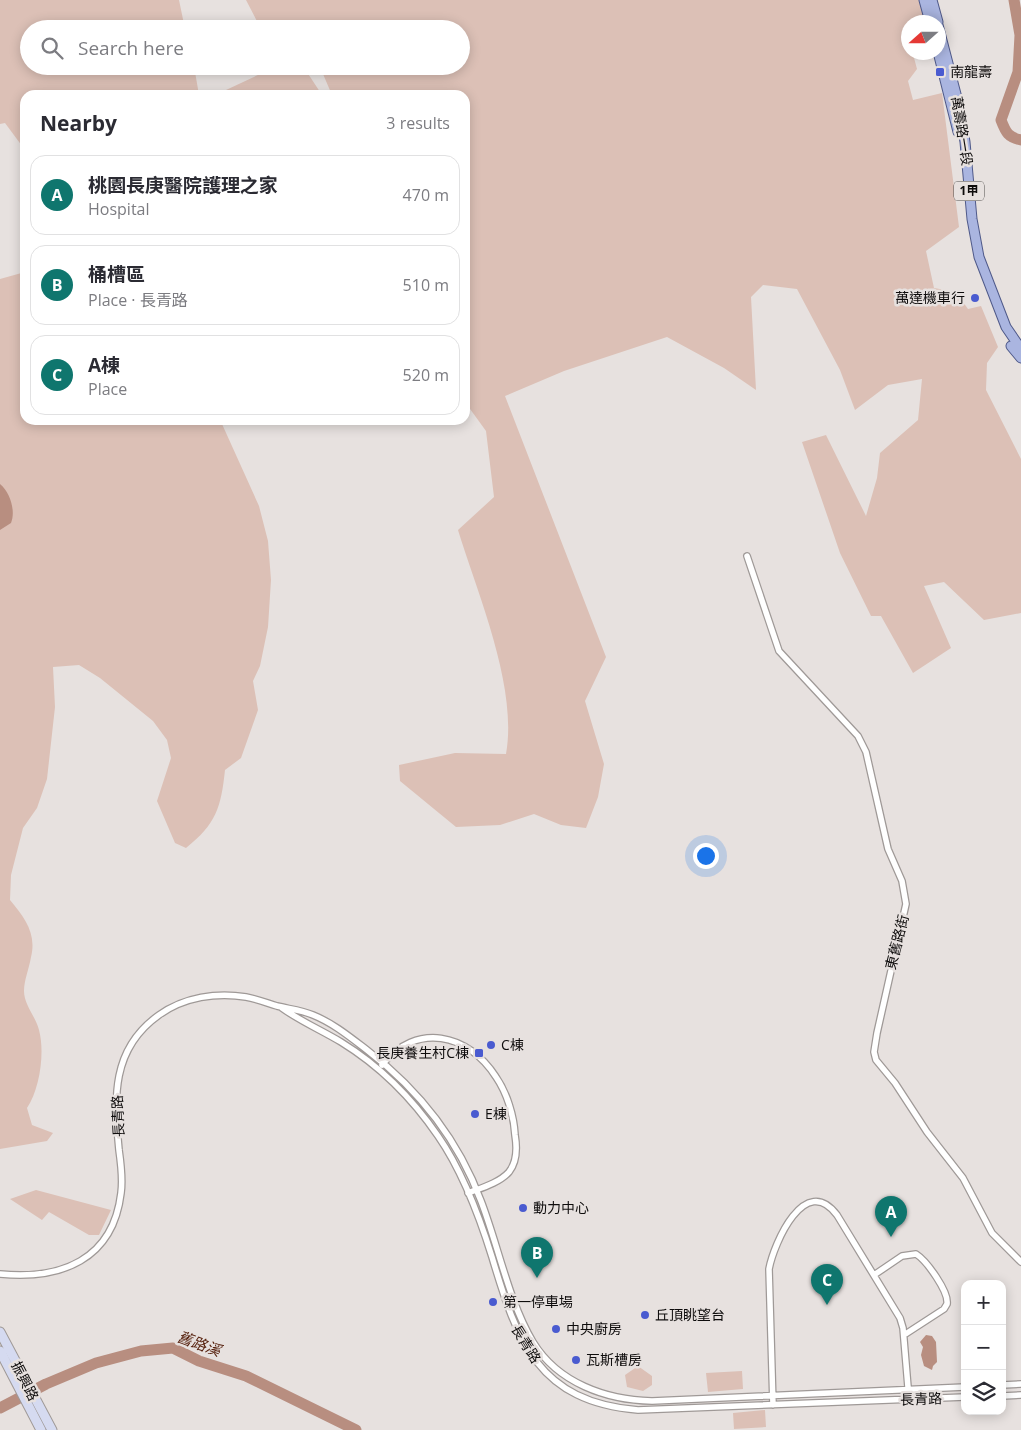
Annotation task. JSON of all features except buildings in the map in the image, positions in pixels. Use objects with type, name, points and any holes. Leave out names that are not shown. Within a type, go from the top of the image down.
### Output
[{"type":"main road","points":[[924,0],[928,15]]},
{"type":"main road","name":"萬壽路一段","points":[[932,0],[936,15]]},
{"type":"main road","name":"萬壽路一段","points":[[946,55],[958,102],[965,142],[972,219],[979,257],[1006,327],[1021,349]]},
{"type":"main road","name":"萬壽路一段","points":[[940,60],[957,128],[968,234],[974,261],[1002,332],[1021,358]]},
{"type":"street","name":"東舊路街","points":[[747,556],[779,651],[858,736],[866,752],[888,849],[902,881],[906,904],[877,1033],[874,1052],[876,1060],[895,1083],[926,1132],[963,1178],[992,1233],[1021,1262]]},
{"type":"street","name":"長青路","points":[[0,1274],[24,1277],[63,1270],[89,1254],[110,1230],[122,1191],[116,1094],[118,1078],[130,1046],[151,1020],[164,1011],[188,1000],[218,995],[236,996],[296,1009],[326,1021],[384,1063],[419,1097],[447,1132],[476,1190],[518,1310],[527,1330],[544,1355],[566,1375],[593,1390],[637,1401],[961,1387]]},
{"type":"street","name":"長青路","points":[[280,1007],[343,1043],[379,1069],[410,1099],[447,1150],[468,1193],[515,1328],[529,1353],[559,1383],[588,1400],[607,1407],[653,1410],[961,1397]]},
{"type":"street","points":[[379,1069],[396,1050],[411,1041],[428,1036],[457,1044],[477,1056],[496,1076],[503,1088],[512,1118],[516,1145],[515,1157],[508,1173],[468,1193]]},
{"type":"street","points":[[772,1405],[769,1269],[776,1241],[794,1214],[804,1204],[824,1204],[831,1208],[900,1318],[904,1335],[909,1399]]},
{"type":"street","points":[[874,1276],[902,1256],[916,1254],[922,1258],[946,1293],[947,1304],[944,1309],[904,1335]]},
{"type":"street","name":"振興路","points":[[0,1332],[34,1409],[41,1430]]},
{"type":"street","name":"振興路","points":[[0,1351],[20,1381]]},
{"type":"street","points":[[1006,1385],[1021,1384]]},
{"type":"street","points":[[1006,1396],[1021,1395]]},
{"type":"street","name":"振興路","points":[[34,1409],[52,1430]]},
{"type":"shaded area","points":[[0,0],[179,0],[183,20],[20,20],[20,75],[196,75],[198,90],[20,90],[20,143],[5,123],[0,124]]},
{"type":"shaded area","points":[[246,0],[919,0],[923,15],[901,15],[901,60],[915,60],[917,69],[908,81],[913,100],[942,93],[959,227],[926,251],[934,288],[956,292],[968,309],[981,306],[998,347],[987,363],[986,390],[1021,459],[1021,613],[984,620],[944,582],[924,586],[951,648],[913,673],[881,616],[871,616],[840,553],[802,442],[826,435],[866,516],[877,478],[880,453],[918,420],[922,379],[888,385],[855,410],[840,370],[797,289],[763,285],[751,297],[756,390],[724,368],[667,337],[564,371],[505,396],[606,657],[585,701],[604,764],[598,797],[586,828],[561,825],[534,814],[500,825],[456,827],[400,781],[399,765],[455,753],[506,754],[508,728],[501,671],[494,641],[458,530],[494,497],[486,431],[470,409],[470,90],[330,90],[323,75],[470,75],[470,20],[256,20]]},
{"type":"shaded area","points":[[258,75],[309,75],[319,90],[226,90]]},
{"type":"shaded area","points":[[20,273],[20,425],[222,425],[259,506],[268,541],[271,580],[268,627],[260,666],[253,681],[258,710],[241,758],[225,770],[219,805],[215,814],[204,831],[186,848],[175,843],[157,801],[171,758],[167,740],[153,721],[100,678],[79,665],[53,667],[55,707],[47,779],[37,808],[23,828],[11,875],[10,900],[24,919],[31,933],[32,948],[24,991],[41,1039],[38,1081],[27,1108],[32,1125],[53,1133],[47,1141],[0,1149],[0,279]]},
{"type":"shaded area","points":[[0,484],[7,492],[13,513],[11,523],[0,530]]},
{"type":"shaded area","points":[[36,1190],[111,1210],[99,1235],[89,1235],[49,1212],[42,1220],[10,1199]]},
{"type":"shaded area","points":[[926,1335],[932,1336],[936,1342],[937,1362],[932,1370],[924,1366],[921,1355],[923,1347],[920,1342]]},
{"type":"shaded area","points":[[638,1366],[652,1376],[652,1385],[643,1391],[627,1387],[625,1375]]},
{"type":"shaded area","points":[[742,1371],[743,1389],[708,1392],[706,1373]]},
{"type":"shaded area","points":[[765,1410],[766,1427],[734,1429],[733,1413]]},
{"type":"waterway","points":[[1014,0],[1020,35],[1018,72],[1001,120],[1008,134],[1021,140]]},
{"type":"waterway","name":"舊路溪","points":[[0,1408],[46,1384],[96,1363],[141,1351],[173,1348],[199,1361],[246,1376],[356,1430]]},
{"type":"place","name":"南龍壽","points":[[940,72]]},
{"type":"place","name":"萬達機車行","points":[[975,298]]},
{"type":"place","name":"C棟","points":[[491,1045]]},
{"type":"place","name":"長庚養生村C棟","points":[[479,1053]]},
{"type":"place","name":"E棟","points":[[475,1114]]},
{"type":"place","name":"動力中心","points":[[523,1208]]},
{"type":"place","name":"桃園長庚醫院護理之家","points":[[891,1237]]},
{"type":"place","name":"桶槽區","points":[[537,1278]]},
{"type":"place","name":"第一停車場","points":[[493,1302]]},
{"type":"place","name":"A棟","points":[[827,1305]]},
{"type":"place","name":"丘頂眺望台","points":[[645,1315]]},
{"type":"place","name":"中央廚房","points":[[556,1329]]},
{"type":"place","name":"瓦斯槽房","points":[[576,1360]]}]
